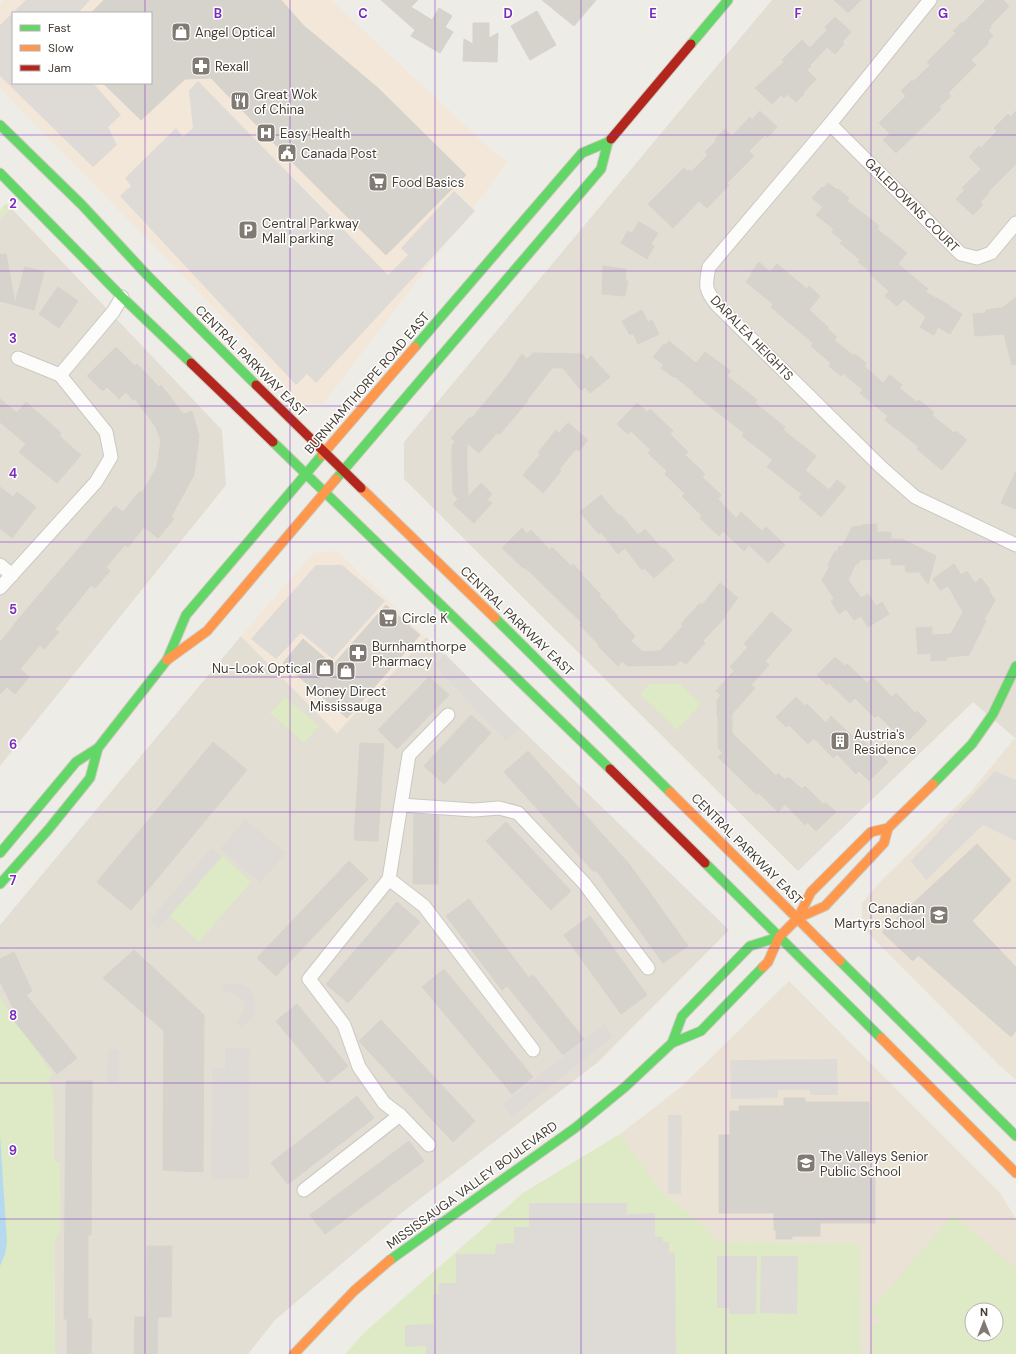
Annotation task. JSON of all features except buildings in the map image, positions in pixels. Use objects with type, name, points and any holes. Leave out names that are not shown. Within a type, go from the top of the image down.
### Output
[{"type":"street","name":"BURNHAMTHORPE ROAD EAST","points":[[167,660],[207,631],[601,169],[608,142],[728,0]]},
{"type":"street","name":"DARALEA HEIGHTS","points":[[930,0],[830,124],[709,267],[706,280],[708,294],[717,305],[881,467],[915,497],[1016,545]]},
{"type":"street","name":"GALEDOWNS COURT","points":[[830,124],[962,254],[977,258],[991,253],[1016,223]]},
{"type":"street","name":"CENTRAL PARKWAY EAST","points":[[0,125],[82,205],[146,274],[324,453],[489,612],[1016,1136]]},
{"type":"street","name":"BURNHAMTHORPE ROAD EAST","points":[[0,853],[76,762],[98,748],[167,660],[186,615],[305,474],[582,153],[608,142]]},
{"type":"street","points":[[0,173],[56,232],[122,297],[305,474],[326,492],[657,815],[1016,1173]]},
{"type":"street","points":[[60,375],[113,312],[122,297]]},
{"type":"street","points":[[0,588],[96,482],[111,457],[106,432],[60,375],[18,358]]},
{"type":"street","points":[[0,565],[12,575]]},
{"type":"street","name":"MISSISSAUGA VALLEY BOULEVARD","points":[[294,1354],[354,1291],[391,1259],[575,1128],[624,1087],[672,1043],[701,1031],[768,962],[779,937],[798,918],[824,906],[884,843],[888,828],[972,744],[993,714],[1016,666]]},
{"type":"street","points":[[429,1145],[400,1115],[384,1103],[359,1067],[344,1025],[309,978],[389,879],[409,755],[448,715]]},
{"type":"street","name":"BURNHAMTHORPE ROAD EAST","points":[[0,884],[48,830],[90,778],[98,748]]},
{"type":"street","points":[[401,805],[474,810],[499,808],[518,813],[584,883],[648,968]]},
{"type":"street","name":"MISSISSAUGA VALLEY BOULEVARD","points":[[798,918],[810,892],[871,832],[888,828]]},
{"type":"street","points":[[389,879],[424,906],[533,1050]]},
{"type":"street","name":"MISSISSAUGA VALLEY BOULEVARD","points":[[672,1043],[682,1016],[750,946],[779,937]]},
{"type":"street","points":[[304,1190],[400,1115]]},
{"type":"shaded area","points":[[4,0],[331,0],[489,148],[508,162],[323,404],[299,403],[259,354],[0,88],[0,5]]},
{"type":"shaded area","points":[[26,0],[90,0],[79,12],[14,12]]},
{"type":"shaded area","points":[[772,0],[1016,0],[1016,737],[1015,738],[973,702],[798,871],[404,479],[404,442]]},
{"type":"shaded area","points":[[12,13],[12,84],[94,84],[121,115],[108,127],[117,145],[93,167],[0,76],[0,25]]},
{"type":"shaded area","name":"Central Parkway Mall parking","points":[[198,81],[388,275],[408,255],[401,248],[454,191],[475,211],[316,383],[307,374],[296,385],[120,196],[131,186],[125,178],[176,128],[183,137],[193,128],[189,91]]},
{"type":"shaded area","points":[[11,208],[222,430],[226,485],[0,766],[0,219]]},
{"type":"shaded area","points":[[337,551],[426,637],[337,733],[241,636],[313,553]]},
{"type":"shaded area","points":[[316,565],[342,565],[385,601],[333,659],[301,633],[276,659],[251,639]]},
{"type":"shaded area","points":[[241,636],[337,733],[426,637],[729,930],[597,1063],[404,1211],[275,1320],[248,1354],[55,1354],[53,1089],[0,1013],[0,925]]},
{"type":"shaded area","points":[[445,654],[520,729],[506,741],[434,665]]},
{"type":"shaded area","name":"Canadian Martyrs School","points":[[1015,738],[1016,1080],[998,1064],[862,927],[862,903],[880,882],[970,793]]},
{"type":"shaded area","points":[[995,771],[1016,780],[1016,841],[983,825],[926,880],[911,861]]},
{"type":"shaded area","points":[[245,819],[286,853],[260,883],[220,849]]},
{"type":"shaded area","points":[[211,848],[221,856],[159,928],[150,920]]},
{"type":"shaded area","name":"The Valleys Senior Public School","points":[[789,981],[1000,1193],[1016,1219],[1016,1354],[861,1354],[859,1244],[717,1241],[701,1223],[662,1192],[620,1134],[682,1086]]},
{"type":"shaded area","points":[[232,983],[243,985],[249,989],[254,997],[255,1010],[253,1017],[243,1028],[236,1023],[244,1010],[245,1002],[236,995],[223,990],[223,985]]},
{"type":"shaded area","points":[[604,1024],[613,1036],[512,1117],[503,1104]]},
{"type":"shaded area","points":[[225,1048],[250,1048],[249,1179],[211,1179],[212,1068],[225,1068]]},
{"type":"shaded area","points":[[108,1049],[119,1050],[118,1082],[107,1082]]},
{"type":"shaded area","points":[[837,1059],[838,1095],[810,1095],[810,1090],[778,1090],[778,1098],[731,1099],[730,1060]]},
{"type":"shaded area","points":[[668,1115],[682,1115],[681,1194],[668,1194]]},
{"type":"shaded area","points":[[529,1203],[627,1203],[627,1214],[655,1213],[655,1237],[663,1237],[663,1242],[669,1242],[669,1252],[675,1253],[676,1354],[426,1354],[426,1346],[405,1347],[405,1325],[433,1324],[433,1294],[439,1294],[439,1283],[456,1283],[456,1254],[495,1254],[496,1244],[514,1243],[514,1227],[529,1227]]},
{"type":"shaded area","points":[[717,1256],[757,1256],[756,1314],[729,1314],[729,1308],[717,1308]]},
{"type":"shaded area","points":[[761,1256],[798,1256],[797,1314],[760,1313]]},
{"type":"green space","points":[[6,203],[11,208],[0,219],[0,210]]},
{"type":"green space","points":[[650,684],[680,684],[701,704],[677,730],[640,694]]},
{"type":"green space","points":[[285,697],[319,726],[304,743],[270,713]]},
{"type":"green space","points":[[223,856],[251,882],[199,942],[170,916]]},
{"type":"green space","points":[[0,997],[52,1073],[48,1082],[53,1089],[54,1161],[60,1163],[61,1228],[54,1244],[55,1354],[0,1354]]},
{"type":"green space","points":[[620,1134],[662,1192],[701,1223],[717,1241],[860,1244],[861,1354],[345,1354],[364,1333],[523,1193]]},
{"type":"green space","points":[[953,1214],[1016,1269],[1016,1354],[872,1354],[872,1324],[882,1323],[870,1311]]},
{"type":"water","points":[[0,1135],[7,1242],[5,1254],[0,1266]]},
{"type":"traffic: fast","points":[[691,44],[728,0]]},
{"type":"traffic: fast","points":[[0,125],[82,205],[146,274],[256,385]]},
{"type":"traffic: fast","points":[[415,347],[582,153],[608,142],[611,139]]},
{"type":"traffic: fast","points":[[336,479],[601,169],[608,142]]},
{"type":"traffic: fast","points":[[0,173],[122,297],[191,363]]},
{"type":"traffic: fast","points":[[273,442],[610,769]]},
{"type":"traffic: fast","points":[[0,853],[76,762],[98,748],[167,660],[186,615],[322,455]]},
{"type":"traffic: fast","points":[[495,618],[670,792]]},
{"type":"traffic: fast","points":[[933,784],[972,744],[993,714],[1016,666]]},
{"type":"traffic: fast","points":[[0,884],[48,830],[90,778],[98,748]]},
{"type":"traffic: fast","points":[[705,863],[881,1038]]},
{"type":"traffic: fast","points":[[672,1043],[682,1016],[750,946],[779,937]]},
{"type":"traffic: fast","points":[[840,961],[1016,1136]]},
{"type":"traffic: fast","points":[[390,1260],[575,1128],[625,1087],[672,1043],[701,1031],[763,967]]},
{"type":"traffic: slow","points":[[322,455],[415,347]]},
{"type":"traffic: slow","points":[[167,660],[207,631],[336,479]]},
{"type":"traffic: slow","points":[[361,488],[495,618]]},
{"type":"traffic: slow","points":[[763,967],[768,962],[779,937],[798,918],[811,892],[871,832],[888,828],[933,784]]},
{"type":"traffic: slow","points":[[670,792],[840,961]]},
{"type":"traffic: slow","points":[[798,918],[825,906],[884,843],[888,828]]},
{"type":"traffic: slow","points":[[881,1038],[1016,1173]]},
{"type":"traffic: slow","points":[[294,1354],[354,1291],[390,1260]]},
{"type":"traffic: jam","points":[[611,139],[691,44]]},
{"type":"traffic: jam","points":[[191,363],[273,442]]},
{"type":"traffic: jam","points":[[256,385],[361,488]]},
{"type":"traffic: jam","points":[[610,769],[705,863]]},
{"type":"place","name":"Angel Optical","points":[[181,32]]},
{"type":"place","name":"Rexall","points":[[201,66]]},
{"type":"place","name":"Great Wok of China","points":[[240,101]]},
{"type":"place","name":"Easy Health","points":[[266,133]]},
{"type":"place","name":"Canada Post","points":[[287,153]]},
{"type":"place","name":"Food Basics","points":[[378,182]]},
{"type":"place","name":"Central Parkway Mall parking","points":[[248,230]]},
{"type":"place","name":"Circle K","points":[[388,618]]},
{"type":"place","name":"Burnhamthorpe Pharmacy","points":[[358,653]]},
{"type":"place","name":"Nu-Look Optical","points":[[325,668]]},
{"type":"place","name":"Money Direct Mississauga","points":[[346,671]]},
{"type":"place","name":"Austria's Residence","points":[[840,741]]},
{"type":"place","name":"Canadian Martyrs School","points":[[939,915]]},
{"type":"place","name":"The Valleys Senior Public School","points":[[806,1163]]}]
